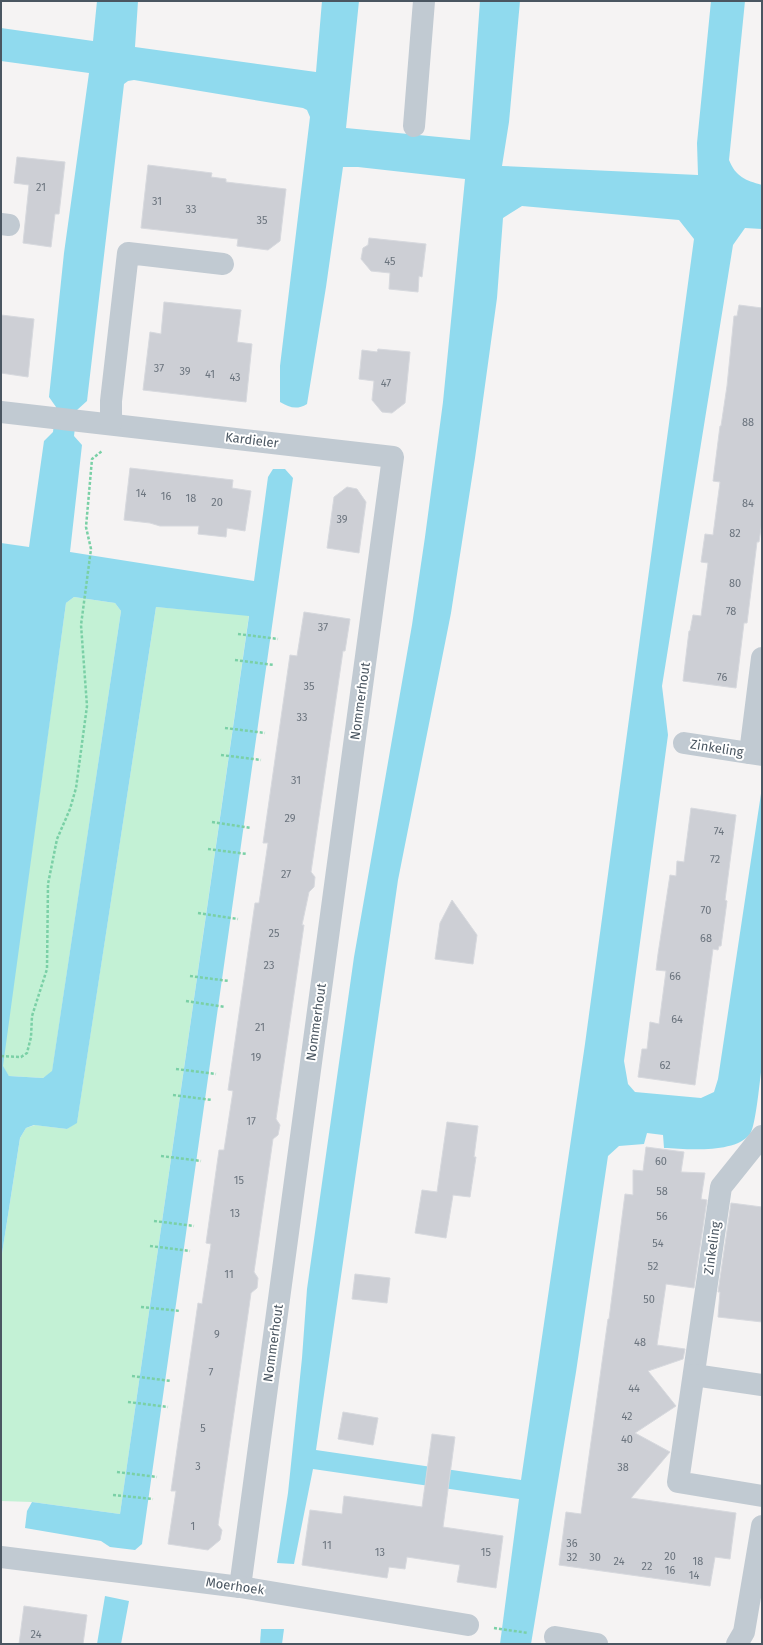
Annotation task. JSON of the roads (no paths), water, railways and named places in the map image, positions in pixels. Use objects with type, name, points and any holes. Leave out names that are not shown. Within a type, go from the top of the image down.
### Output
[{"type":"street","points":[[414,126],[424,1]]},
{"type":"street","points":[[111,424],[111,401],[128,253],[223,264]]},
{"type":"street","name":"Kardieler","points":[[1,412],[393,457]]},
{"type":"street","name":"Nommerhout","points":[[240,1587],[393,457]]},
{"type":"street","name":"Zinkeling","points":[[684,743],[756,754],[762,658]]},
{"type":"street","name":"Zinkeling","points":[[762,1136],[721,1187],[678,1482],[762,1496]]},
{"type":"street","points":[[694,1375],[762,1385]]},
{"type":"street","points":[[737,1644],[744,1632],[762,1526]]},
{"type":"street","name":"Moerhoek","points":[[1,1557],[240,1587],[468,1624]]},
{"type":"street","points":[[545,1635],[597,1644]]},
{"type":"water","points":[[97,1],[138,1],[135,47],[316,72],[322,1],[359,1],[346,128],[470,140],[480,1],[520,1],[509,122],[502,166],[698,175],[697,143],[711,1],[745,1],[729,160],[738,174],[762,185],[762,229],[745,228],[733,245],[662,686],[668,735],[624,1061],[628,1084],[635,1092],[701,1098],[714,1092],[718,1079],[762,787],[762,1065],[758,1101],[750,1134],[743,1140],[733,1145],[710,1149],[664,1148],[663,1135],[647,1133],[644,1144],[619,1146],[608,1156],[576,1372],[531,1644],[500,1644],[519,1499],[313,1469],[294,1564],[277,1563],[288,1493],[302,1358],[307,1289],[354,957],[412,625],[425,537],[443,402],[465,179],[358,167],[343,167],[326,287],[307,404],[297,408],[290,407],[280,402],[280,366],[310,117],[307,110],[303,108],[134,80],[128,81],[124,84],[87,401],[77,410],[74,436],[82,445],[70,552],[254,581],[268,477],[273,469],[285,469],[293,478],[142,1544],[135,1550],[110,1547],[101,1541],[25,1528],[27,1511],[32,1502],[120,1514],[249,616],[156,607],[77,1123],[67,1129],[34,1125],[26,1128],[20,1138],[1,1260],[1,543],[29,547],[44,441],[53,432],[56,407],[49,397],[64,253],[89,73],[1,61],[1,28],[93,41]],"holes":[[[522,206],[679,220],[694,239],[585,1044],[521,1480],[316,1450],[398,880],[451,613],[475,458],[497,298],[503,218]],[[74,597],[115,603],[121,611],[52,1071],[43,1078],[9,1076],[3,1066],[66,603]]]},
{"type":"water","points":[[105,1596],[129,1601],[121,1644],[97,1644]]},
{"type":"water","points":[[261,1629],[284,1629],[282,1644],[260,1644]]}]
